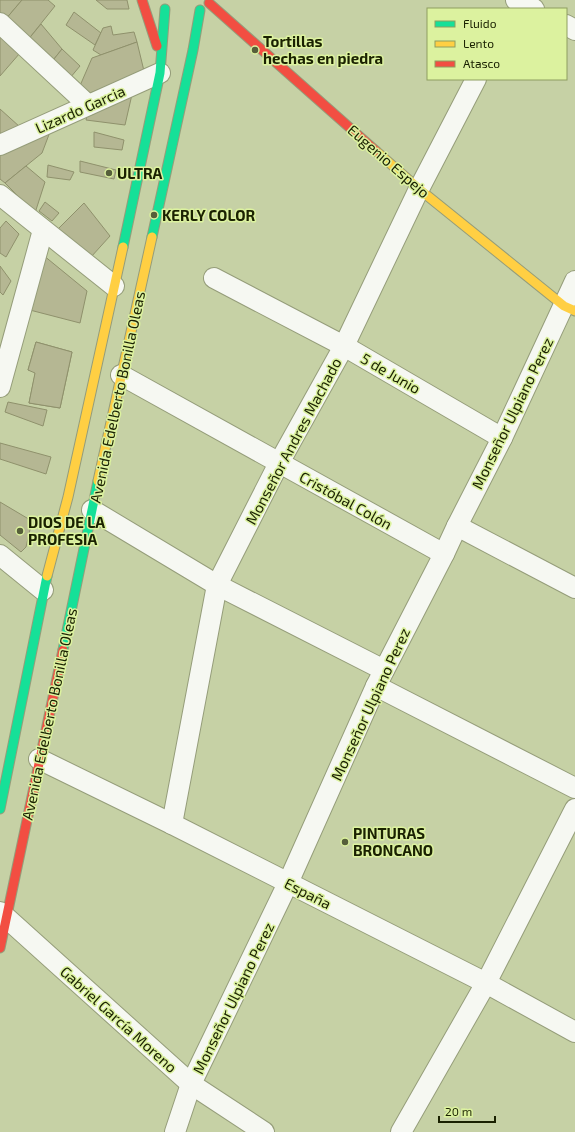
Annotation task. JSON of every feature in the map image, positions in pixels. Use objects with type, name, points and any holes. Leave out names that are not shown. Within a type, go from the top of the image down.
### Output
[{"type":"main road","points":[[142,0],[161,66]]},
{"type":"main road","name":"Avenida Edelberto Bonilla Oleas","points":[[0,948],[3,915],[39,759],[121,375],[190,66],[196,11],[210,1]]},
{"type":"main road","name":"Eugenio Espejo","points":[[210,1],[419,189],[570,308]]},
{"type":"main road","name":"Avenida Edelberto Bonilla Oleas","points":[[0,809],[43,590],[68,497],[161,66],[165,8]]},
{"type":"street","points":[[0,23],[88,105]]},
{"type":"street","name":"Lizardo Garcia","points":[[0,144],[88,105],[161,66]]},
{"type":"street","name":"Monseñor Andres Machado","points":[[172,824],[217,585],[280,463],[344,346],[419,189],[475,80]]},
{"type":"street","points":[[0,195],[114,286]]},
{"type":"street","points":[[1,376],[43,230]]},
{"type":"street","name":"5 de Junio","points":[[214,278],[344,346],[502,438]]},
{"type":"street","name":"Monseñor Ulpiano Perez","points":[[175,1132],[191,1084],[288,883],[380,678],[570,308],[575,281]]},
{"type":"street","name":"Cristóbal Colón","points":[[121,375],[444,554]]},
{"type":"street","points":[[92,510],[217,585],[575,788]]},
{"type":"street","points":[[457,526],[575,588]]},
{"type":"street","points":[[0,555],[43,590]]},
{"type":"street","name":"España","points":[[39,759],[172,824],[486,983],[575,1032]]},
{"type":"street","points":[[401,1132],[486,983],[575,809]]},
{"type":"street","name":"Gabriel García Moreno","points":[[3,915],[191,1084],[264,1132]]},
{"type":"building","points":[[0,0],[22,0],[5,20],[0,15]]},
{"type":"building","points":[[22,0],[48,0],[55,6],[27,41],[5,20]]},
{"type":"building","points":[[96,0],[127,0],[129,9],[107,9]]},
{"type":"building","points":[[74,12],[101,33],[95,45],[66,25]]},
{"type":"building","points":[[41,24],[62,49],[50,64],[27,41]]},
{"type":"building","points":[[111,26],[113,35],[134,32],[137,42],[101,55],[93,50],[103,28]]},
{"type":"building","points":[[0,34],[20,53],[0,76]]},
{"type":"building","points":[[137,42],[144,71],[90,93],[79,88],[92,58]]},
{"type":"building","points":[[62,49],[80,66],[70,78],[50,64]]},
{"type":"building","points":[[133,90],[125,125],[86,120],[89,107]]},
{"type":"building","points":[[0,109],[20,127],[5,136],[0,133]]},
{"type":"building","points":[[53,124],[42,153],[5,183],[0,179],[0,149]]},
{"type":"building","points":[[94,132],[124,140],[122,150],[94,147]]},
{"type":"building","points":[[80,161],[116,170],[114,179],[80,172]]},
{"type":"building","points":[[48,165],[74,172],[70,180],[47,177]]},
{"type":"building","points":[[26,166],[45,182],[35,213],[5,183]]},
{"type":"building","points":[[45,202],[59,213],[52,221],[39,211]]},
{"type":"building","points":[[84,203],[110,236],[91,257],[58,229]]},
{"type":"building","points":[[6,221],[19,234],[6,257],[0,253],[0,228]]},
{"type":"building","points":[[43,255],[87,291],[80,323],[26,309]]},
{"type":"building","points":[[0,266],[11,281],[3,295],[0,292]]},
{"type":"building","points":[[36,342],[72,352],[60,408],[29,403],[36,370],[28,370]]},
{"type":"building","points":[[36,342],[72,352],[60,408],[29,403],[35,373],[28,370]]},
{"type":"building","points":[[8,402],[47,410],[43,426],[5,412]]},
{"type":"building","points":[[0,443],[51,457],[46,474],[0,459]]},
{"type":"building","points":[[0,502],[32,521],[26,547],[21,552],[0,535]]},
{"type":"traffic: fast","points":[[123,247],[160,73],[165,9]]},
{"type":"traffic: fast","points":[[152,237],[193,50],[200,10]]},
{"type":"traffic: fast","points":[[63,650],[98,481]]},
{"type":"traffic: fast","points":[[0,809],[47,576]]},
{"type":"traffic: slow","points":[[376,151],[419,189],[564,306],[575,311]]},
{"type":"traffic: slow","points":[[98,481],[152,237]]},
{"type":"traffic: slow","points":[[47,576],[68,497],[123,247]]},
{"type":"traffic: jam","points":[[142,0],[157,46]]},
{"type":"traffic: jam","points":[[209,3],[376,151]]},
{"type":"traffic: jam","points":[[0,948],[63,650]]},
{"type":"place","name":"Tortillas hechas en piedra","points":[[255,50]]},
{"type":"place","name":"ULTRA","points":[[109,173]]},
{"type":"place","name":"KERLY COLOR","points":[[154,215]]},
{"type":"place","name":"DIOS DE LA PROFESIA","points":[[20,531]]},
{"type":"place","name":"PINTURAS BRONCANO","points":[[345,842]]}]
